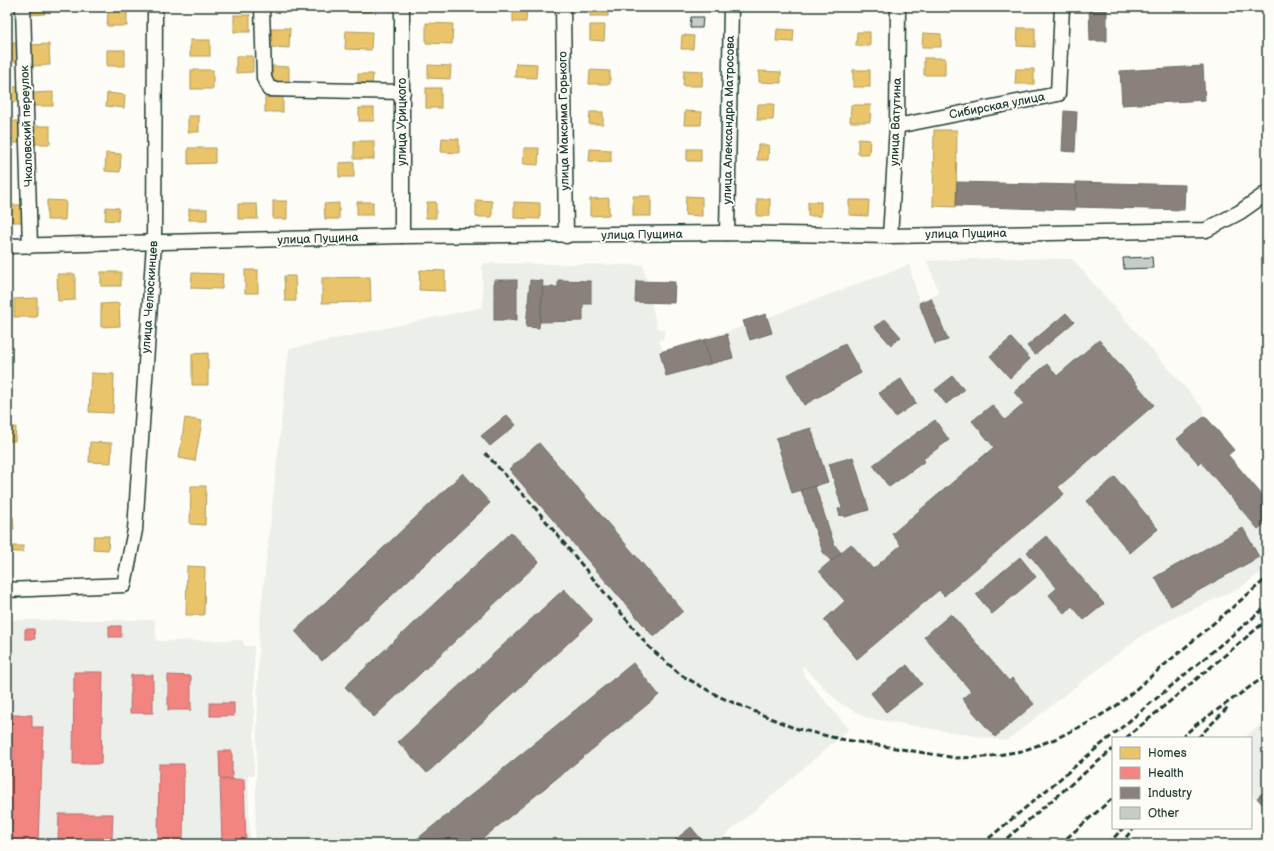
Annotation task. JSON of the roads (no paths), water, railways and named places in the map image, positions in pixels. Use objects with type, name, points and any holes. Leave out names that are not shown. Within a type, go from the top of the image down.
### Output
[{"type":"street","name":"Чкаловский переулок","points":[[23,7],[30,246]]},
{"type":"street","name":"улица Челюскинцев","points":[[7,590],[124,585],[135,530],[154,243],[155,7]]},
{"type":"street","points":[[262,7],[264,78],[270,89],[403,92]]},
{"type":"street","name":"улица Урицкого","points":[[402,7],[402,236]]},
{"type":"street","name":"улица Максима Горького","points":[[563,7],[566,236]]},
{"type":"street","name":"улица Александра Матросова","points":[[727,233],[731,7]]},
{"type":"street","name":"улица Ватутина","points":[[890,236],[896,126],[898,7]]},
{"type":"street","name":"Сибирская улица","points":[[896,126],[1058,94],[1062,7]]},
{"type":"street","name":"улица Пущина","points":[[7,246],[402,236],[566,236],[727,233],[890,236],[1206,230],[1240,212],[1267,193]]},
{"type":"railway","points":[[485,453],[532,504],[649,647],[681,675],[720,697],[794,728],[840,739],[956,758],[985,757],[1022,751],[1055,739],[1088,723],[1116,706],[1267,578]]},
{"type":"railway","points":[[982,844],[1267,606]]},
{"type":"railway","points":[[1127,737],[1267,620]]},
{"type":"railway","points":[[1182,737],[1197,724],[1267,675]]},
{"type":"railway","points":[[1199,737],[1228,707]]},
{"type":"railway","points":[[1000,844],[1112,750]]},
{"type":"railway","points":[[1060,844],[1112,799]]},
{"type":"railway","points":[[1108,844],[1122,829]]},
{"type":"railway","points":[[1120,844],[1133,829]]}]
